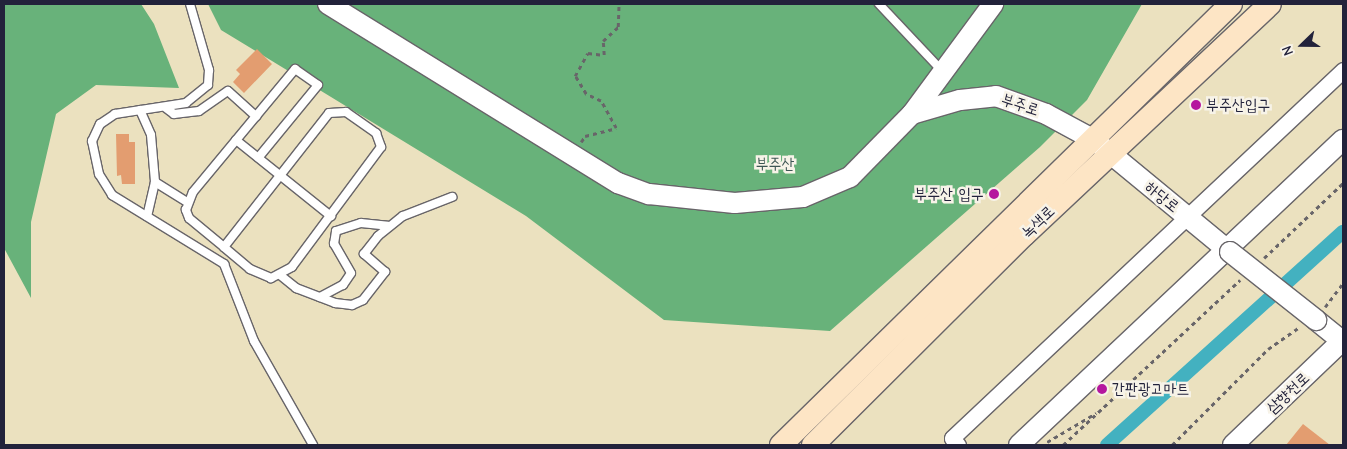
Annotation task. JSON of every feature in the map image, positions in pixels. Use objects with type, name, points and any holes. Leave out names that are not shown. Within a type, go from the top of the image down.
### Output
[{"type":"main road","name":"녹색로","points":[[813,445],[1102,148],[1231,4]]},
{"type":"main road","name":"녹색로","points":[[781,445],[1102,148],[1270,4]]},
{"type":"street","points":[[328,4],[618,183],[650,194],[736,203],[803,197],[850,177],[912,114],[993,4]]},
{"type":"street","points":[[958,445],[952,438],[1343,70]]},
{"type":"street","name":"부주로","points":[[912,114],[960,100],[996,96],[1046,114],[1102,148]]},
{"type":"street","points":[[1019,445],[1343,140]]},
{"type":"street","name":"하당로","points":[[1102,148],[1314,318]]},
{"type":"street","points":[[1314,318],[1343,341]]},
{"type":"street","name":"삼향천로","points":[[1233,445],[1343,341]]},
{"type":"lane","points":[[190,4],[208,70],[208,85],[186,103],[166,108],[115,114],[100,124],[92,141],[99,174],[112,195],[224,264],[254,341],[313,445]]},
{"type":"lane","points":[[879,4],[943,72]]},
{"type":"lane","points":[[224,247],[280,176],[336,110],[376,133],[378,154],[292,267],[280,275],[264,277],[224,247],[189,218],[187,202],[295,69],[318,85],[258,158]]},
{"type":"lane","points":[[166,108],[174,114],[199,111],[228,91],[256,116]]},
{"type":"lane","points":[[140,110],[151,135],[155,182],[146,216]]},
{"type":"lane","points":[[236,140],[331,216]]},
{"type":"lane","points":[[155,182],[187,202]]},
{"type":"lane","points":[[280,275],[296,288],[320,297],[352,304],[364,300],[385,272],[364,254],[388,226],[452,197]]},
{"type":"lane","points":[[320,297],[343,285],[351,273],[334,244],[336,231],[361,223],[388,226]]},
{"type":"path","points":[[573,154],[585,136],[616,128],[601,101],[586,94],[576,76],[588,54],[604,55],[603,41],[618,27],[619,4]]},
{"type":"path","points":[[1256,265],[1343,183]]},
{"type":"path","points":[[1063,445],[1242,279]]},
{"type":"path","points":[[1172,445],[1268,349],[1314,318],[1334,300],[1343,283]]},
{"type":"path","points":[[1042,445],[1102,409]]},
{"type":"green space","points":[[4,4],[141,4],[154,24],[179,88],[96,85],[56,114],[31,222],[31,298],[4,248]]},
{"type":"green space","name":"부주산","points":[[208,4],[1142,4],[1087,100],[1040,147],[830,331],[664,320],[526,216],[221,30]]},
{"type":"building","points":[[257,49],[272,64],[244,93],[233,82],[240,74],[236,70]]},
{"type":"building","points":[[116,134],[129,134],[129,142],[135,142],[135,184],[122,184],[121,175],[117,176]]},
{"type":"building","points":[[1303,424],[1330,445],[1286,445]]},
{"type":"waterway","points":[[1107,445],[1343,232]]},
{"type":"place","name":"부주산입구","points":[[1196,105]]},
{"type":"place","name":"부주산 입구","points":[[994,194]]},
{"type":"place","name":"간판광고마트","points":[[1102,389]]}]
